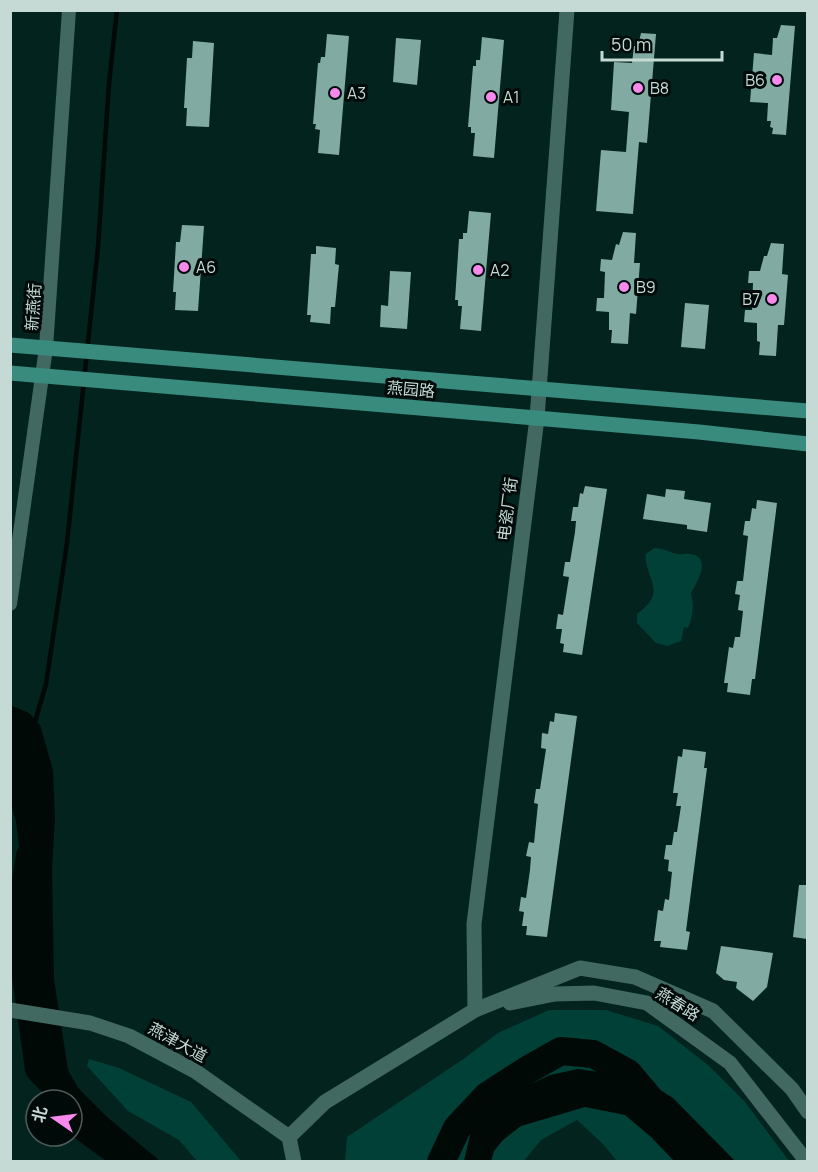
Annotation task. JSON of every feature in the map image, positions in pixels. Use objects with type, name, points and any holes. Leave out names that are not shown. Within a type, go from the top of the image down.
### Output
[{"type":"main road","name":"燕园路","points":[[10,345],[807,411]]},
{"type":"main road","name":"燕园路","points":[[10,373],[537,418],[807,444]]},
{"type":"street","name":"新燕街","points":[[10,604],[46,348],[69,10]]},
{"type":"street","name":"电瓷厂街","points":[[475,1010],[474,924],[537,418],[567,10]]},
{"type":"street","name":"燕春路","points":[[289,1137],[325,1102],[475,1010],[580,968],[635,977],[713,1011],[792,1089],[807,1112]]},
{"type":"street","name":"燕春路","points":[[475,1010],[555,994],[594,993],[647,1003],[730,1063],[807,1161]]},
{"type":"street","name":"燕津大道","points":[[10,1010],[90,1023],[129,1036],[195,1071],[289,1137]]},
{"type":"street","points":[[289,1137],[294,1161]]},
{"type":"green space","points":[[654,548],[698,556],[702,566],[691,593],[692,611],[688,628],[684,627],[681,641],[667,646],[656,643],[637,623],[637,614],[648,604],[653,595],[653,583],[647,566],[646,554]]},
{"type":"green space","points":[[549,1010],[606,1010],[658,1026],[708,1065],[745,1102],[789,1161],[617,1161],[602,1143],[577,1120],[541,1140],[524,1161],[345,1162],[347,1137],[462,1060],[498,1033]]},
{"type":"green space","points":[[89,1059],[119,1068],[191,1102],[241,1161],[197,1161],[179,1140],[128,1111],[87,1066]]},
{"type":"shaded area","points":[[10,705],[29,713],[40,725],[53,770],[54,979],[68,1070],[78,1088],[48,1088],[16,821],[11,804]]},
{"type":"shaded area","points":[[578,1069],[641,1078],[673,1098],[735,1161],[674,1161],[625,1115],[585,1107],[521,1126],[503,1140],[494,1151],[491,1161],[464,1161],[470,1135],[478,1117],[497,1100],[550,1075]]},
{"type":"shaded area","points":[[84,1094],[107,1117],[160,1161],[106,1161],[84,1145]]},
{"type":"building","name":"B6","points":[[781,25],[795,26],[786,135],[772,134],[771,121],[767,121],[768,103],[750,102],[754,53],[772,55],[773,38],[777,38]]},
{"type":"building","points":[[641,33],[656,34],[647,143],[639,142],[633,214],[596,211],[601,150],[626,152],[629,112],[611,110],[614,62],[632,63],[634,46],[638,46]]},
{"type":"building","name":"A3","points":[[327,34],[349,36],[339,155],[318,153],[320,130],[315,129],[316,124],[313,124],[318,63],[321,57],[325,57]]},
{"type":"building","name":"A1","points":[[482,37],[504,40],[494,158],[473,156],[475,133],[471,133],[471,127],[468,127],[473,66],[476,66],[476,60],[480,60]]},
{"type":"building","points":[[396,38],[421,40],[417,85],[393,82]]},
{"type":"building","points":[[193,41],[214,43],[209,127],[186,126],[187,108],[184,108],[187,58],[192,58]]},
{"type":"building","name":"A2","points":[[469,211],[491,213],[481,331],[460,329],[462,306],[458,306],[458,300],[455,300],[459,239],[463,239],[463,233],[467,233]]},
{"type":"building","name":"A6","points":[[182,225],[204,226],[198,311],[175,310],[176,292],[173,292],[176,242],[180,242]]},
{"type":"building","name":"B9","points":[[623,232],[636,233],[634,263],[640,263],[636,314],[630,313],[628,344],[611,343],[612,330],[609,330],[609,312],[596,311],[597,298],[604,298],[605,272],[600,271],[601,259],[612,260],[616,244],[619,245]]},
{"type":"building","name":"B7","points":[[771,243],[784,244],[782,274],[788,275],[784,325],[778,325],[776,356],[759,355],[760,342],[757,341],[757,323],[744,322],[745,310],[752,310],[753,283],[748,283],[749,271],[760,271]]},
{"type":"building","points":[[316,246],[336,248],[335,264],[339,265],[335,307],[331,307],[330,324],[310,322],[311,315],[307,315],[311,254],[316,254]]},
{"type":"building","points":[[390,271],[411,272],[407,329],[380,327],[381,305],[388,306]]},
{"type":"building","points":[[685,303],[709,305],[705,349],[681,347]]},
{"type":"building","points":[[585,486],[607,489],[582,655],[563,652],[564,644],[560,643],[562,629],[556,629],[558,614],[563,615],[569,577],[563,576],[565,562],[570,562],[575,532],[576,521],[571,521],[573,507],[578,507],[580,493],[583,494]]},
{"type":"building","points":[[666,489],[685,491],[684,499],[711,503],[707,532],[687,529],[687,525],[643,519],[647,494],[665,497]]},
{"type":"building","points":[[757,500],[777,503],[755,679],[752,679],[750,695],[727,692],[728,683],[724,683],[729,647],[733,648],[735,637],[740,637],[743,611],[738,610],[740,595],[735,594],[737,581],[743,581],[748,536],[743,535],[745,521],[750,521],[752,508],[756,509]]},
{"type":"building","points":[[555,713],[577,716],[547,937],[526,935],[527,926],[522,926],[524,912],[519,911],[521,897],[526,898],[531,857],[526,856],[529,842],[534,843],[538,804],[534,803],[536,789],[540,789],[546,749],[541,748],[542,733],[548,734],[550,721],[554,722]]},
{"type":"building","points":[[683,749],[706,752],[704,768],[707,768],[686,931],[690,932],[687,950],[660,947],[661,941],[654,941],[658,910],[663,911],[665,899],[669,900],[672,872],[668,871],[669,860],[664,859],[666,845],[672,845],[674,832],[677,832],[681,806],[676,806],[678,793],[673,793],[678,756],[682,757]]},
{"type":"building","points":[[799,885],[807,885],[807,939],[793,937]]},
{"type":"building","points":[[721,946],[773,953],[767,987],[753,1001],[736,988],[737,982],[724,980],[716,973]]},
{"type":"waterway","points":[[34,725],[46,684],[67,543],[98,247],[109,83],[117,10]]},
{"type":"waterway","points":[[30,856],[19,926],[39,1069],[58,1088]]},
{"type":"waterway","points":[[441,1162],[457,1128],[487,1096],[561,1051],[593,1054],[628,1073],[660,1111],[695,1162]]},
{"type":"place","name":"B6","points":[[777,80]]},
{"type":"place","name":"B8","points":[[638,88]]},
{"type":"place","name":"A3","points":[[335,93]]},
{"type":"place","name":"A1","points":[[491,97]]},
{"type":"place","name":"A6","points":[[184,267]]},
{"type":"place","name":"A2","points":[[478,270]]},
{"type":"place","name":"B9","points":[[624,287]]},
{"type":"place","name":"B7","points":[[772,299]]}]
